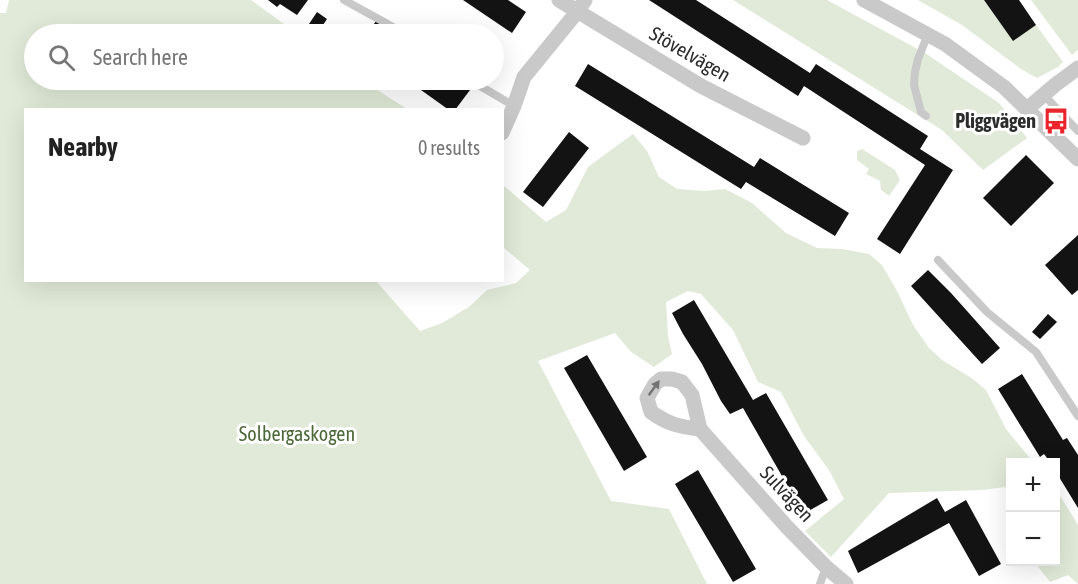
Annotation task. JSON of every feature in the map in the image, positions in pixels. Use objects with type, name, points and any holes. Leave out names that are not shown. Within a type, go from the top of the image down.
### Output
[{"type":"street","name":"Stövelvägen","points":[[559,0],[581,6],[701,86],[803,138]]},
{"type":"street","points":[[864,0],[945,44],[1004,87],[1078,159]]},
{"type":"street","points":[[504,128],[524,77],[581,6]]},
{"type":"street","points":[[1027,109],[1078,68]]},
{"type":"street","name":"Sulvägen","points":[[700,429],[787,527],[846,584]]},
{"type":"lane","points":[[344,0],[388,24]]},
{"type":"lane","points":[[926,116],[921,112],[914,85],[918,59],[928,34]]},
{"type":"lane","points":[[487,90],[514,106]]},
{"type":"lane","points":[[1043,94],[1078,131]]},
{"type":"lane","points":[[938,260],[987,312],[1036,352],[1078,416]]},
{"type":"lane","points":[[820,584],[826,567]]},
{"type":"green space","name":"Solbergaskogen","points":[[9,0],[251,0],[284,24],[24,24],[24,90],[378,90],[405,108],[24,108],[24,282],[377,282],[420,331],[442,323],[469,307],[487,290],[516,283],[530,270],[504,248],[504,186],[546,222],[566,210],[588,167],[633,134],[647,151],[659,177],[677,189],[704,191],[725,189],[752,203],[786,233],[817,248],[842,249],[869,254],[882,265],[913,325],[929,348],[942,360],[986,390],[1006,429],[1030,458],[1006,458],[1006,488],[889,493],[831,557],[805,531],[844,499],[829,470],[804,436],[781,392],[758,382],[733,330],[701,294],[688,291],[666,302],[668,336],[672,354],[654,367],[631,352],[615,333],[538,361],[611,501],[669,509],[707,584],[0,584],[0,13],[6,13]]},
{"type":"green space","points":[[733,0],[827,0],[925,53],[999,103],[1027,138],[983,170],[942,130]]},
{"type":"green space","points":[[918,0],[984,0],[1014,40],[1036,25],[1063,62],[1037,78],[1021,69],[962,25]]},
{"type":"green space","points":[[1031,0],[1078,0],[1078,50],[1072,55]]},
{"type":"green space","points":[[862,149],[895,170],[900,180],[889,196],[881,190],[880,181],[866,174],[869,169],[857,160],[857,151]]},
{"type":"green space","points":[[1060,496],[1078,525],[1078,584],[1068,575],[1050,582],[1038,566],[1060,566]]},
{"type":"building","points":[[268,0],[308,0],[297,15],[280,4],[277,7]]},
{"type":"building","points":[[463,0],[508,0],[526,12],[512,33],[504,28],[504,24],[499,24]]},
{"type":"building","points":[[649,0],[696,0],[810,73],[816,64],[928,136],[920,149],[953,170],[900,254],[877,239],[925,165],[804,86],[798,96]]},
{"type":"building","points":[[984,0],[1019,0],[1036,25],[1013,41]]},
{"type":"building","points":[[317,12],[327,19],[324,24],[309,24]]},
{"type":"building","points":[[588,64],[754,167],[760,158],[849,213],[835,236],[746,182],[741,189],[575,86]]},
{"type":"building","points":[[421,90],[470,90],[456,108],[446,108]]},
{"type":"building","points":[[569,132],[589,148],[543,207],[523,192]]},
{"type":"building","points":[[1026,155],[1054,183],[1011,226],[983,198]]},
{"type":"building","points":[[1078,235],[1078,290],[1072,295],[1045,265]]},
{"type":"building","points":[[928,270],[1000,348],[982,364],[911,286]]},
{"type":"building","points":[[694,300],[753,400],[766,393],[828,500],[805,513],[743,408],[730,414],[721,401],[672,313]]},
{"type":"building","points":[[1048,314],[1057,322],[1040,339],[1032,332]]},
{"type":"building","points":[[587,355],[647,457],[624,471],[564,368]]},
{"type":"building","points":[[1022,374],[1063,440],[1067,438],[1078,455],[1078,508],[1060,479],[1060,458],[1047,458],[1044,454],[1040,457],[998,389]]},
{"type":"building","points":[[698,470],[756,569],[733,582],[675,484]]},
{"type":"building","points":[[937,498],[945,512],[966,500],[1001,564],[979,576],[949,523],[858,573],[848,551]]},
{"type":"place","name":"Pliggvägen","points":[[1056,121]]}]
